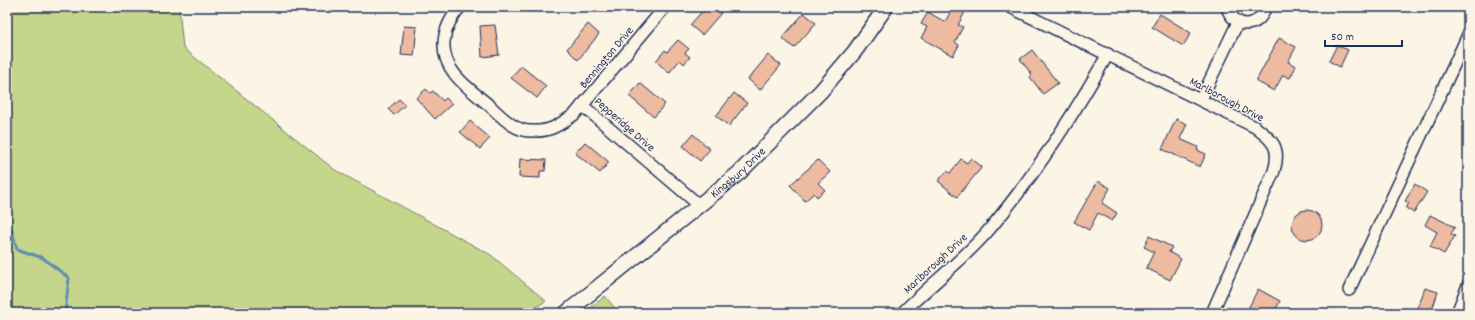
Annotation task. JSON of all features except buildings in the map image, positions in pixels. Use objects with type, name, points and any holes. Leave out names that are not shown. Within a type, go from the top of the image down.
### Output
[{"type":"street","name":"Pepperidge Drive","points":[[460,7],[448,23],[444,34],[444,55],[447,64],[458,79],[506,120],[522,130],[530,132],[550,130],[557,127],[574,114],[582,105],[699,205]]},
{"type":"street","name":"Bennington Drive","points":[[582,105],[665,7]]},
{"type":"street","name":"Kingsbury Drive","points":[[566,313],[739,173],[821,91],[855,51],[886,7]]},
{"type":"street","name":"Marlborough Drive","points":[[1010,7],[1201,99],[1260,130],[1271,140],[1277,155],[1274,171],[1212,313]]},
{"type":"street","points":[[1227,7],[1232,17],[1243,24],[1254,22],[1262,16],[1265,7]]},
{"type":"street","points":[[1201,99],[1238,22]]},
{"type":"street","points":[[1349,290],[1468,35]]},
{"type":"street","name":"Marlborough Drive","points":[[902,313],[987,232],[1016,196],[1090,86],[1108,54]]},
{"type":"street","points":[[1457,313],[1468,286]]},
{"type":"green space","points":[[7,7],[179,7],[183,48],[335,170],[491,255],[546,301],[527,313],[7,313]]},
{"type":"green space","points":[[605,296],[619,313],[584,313]]},
{"type":"waterway","points":[[7,214],[17,249],[43,258],[69,278],[65,313]]}]
